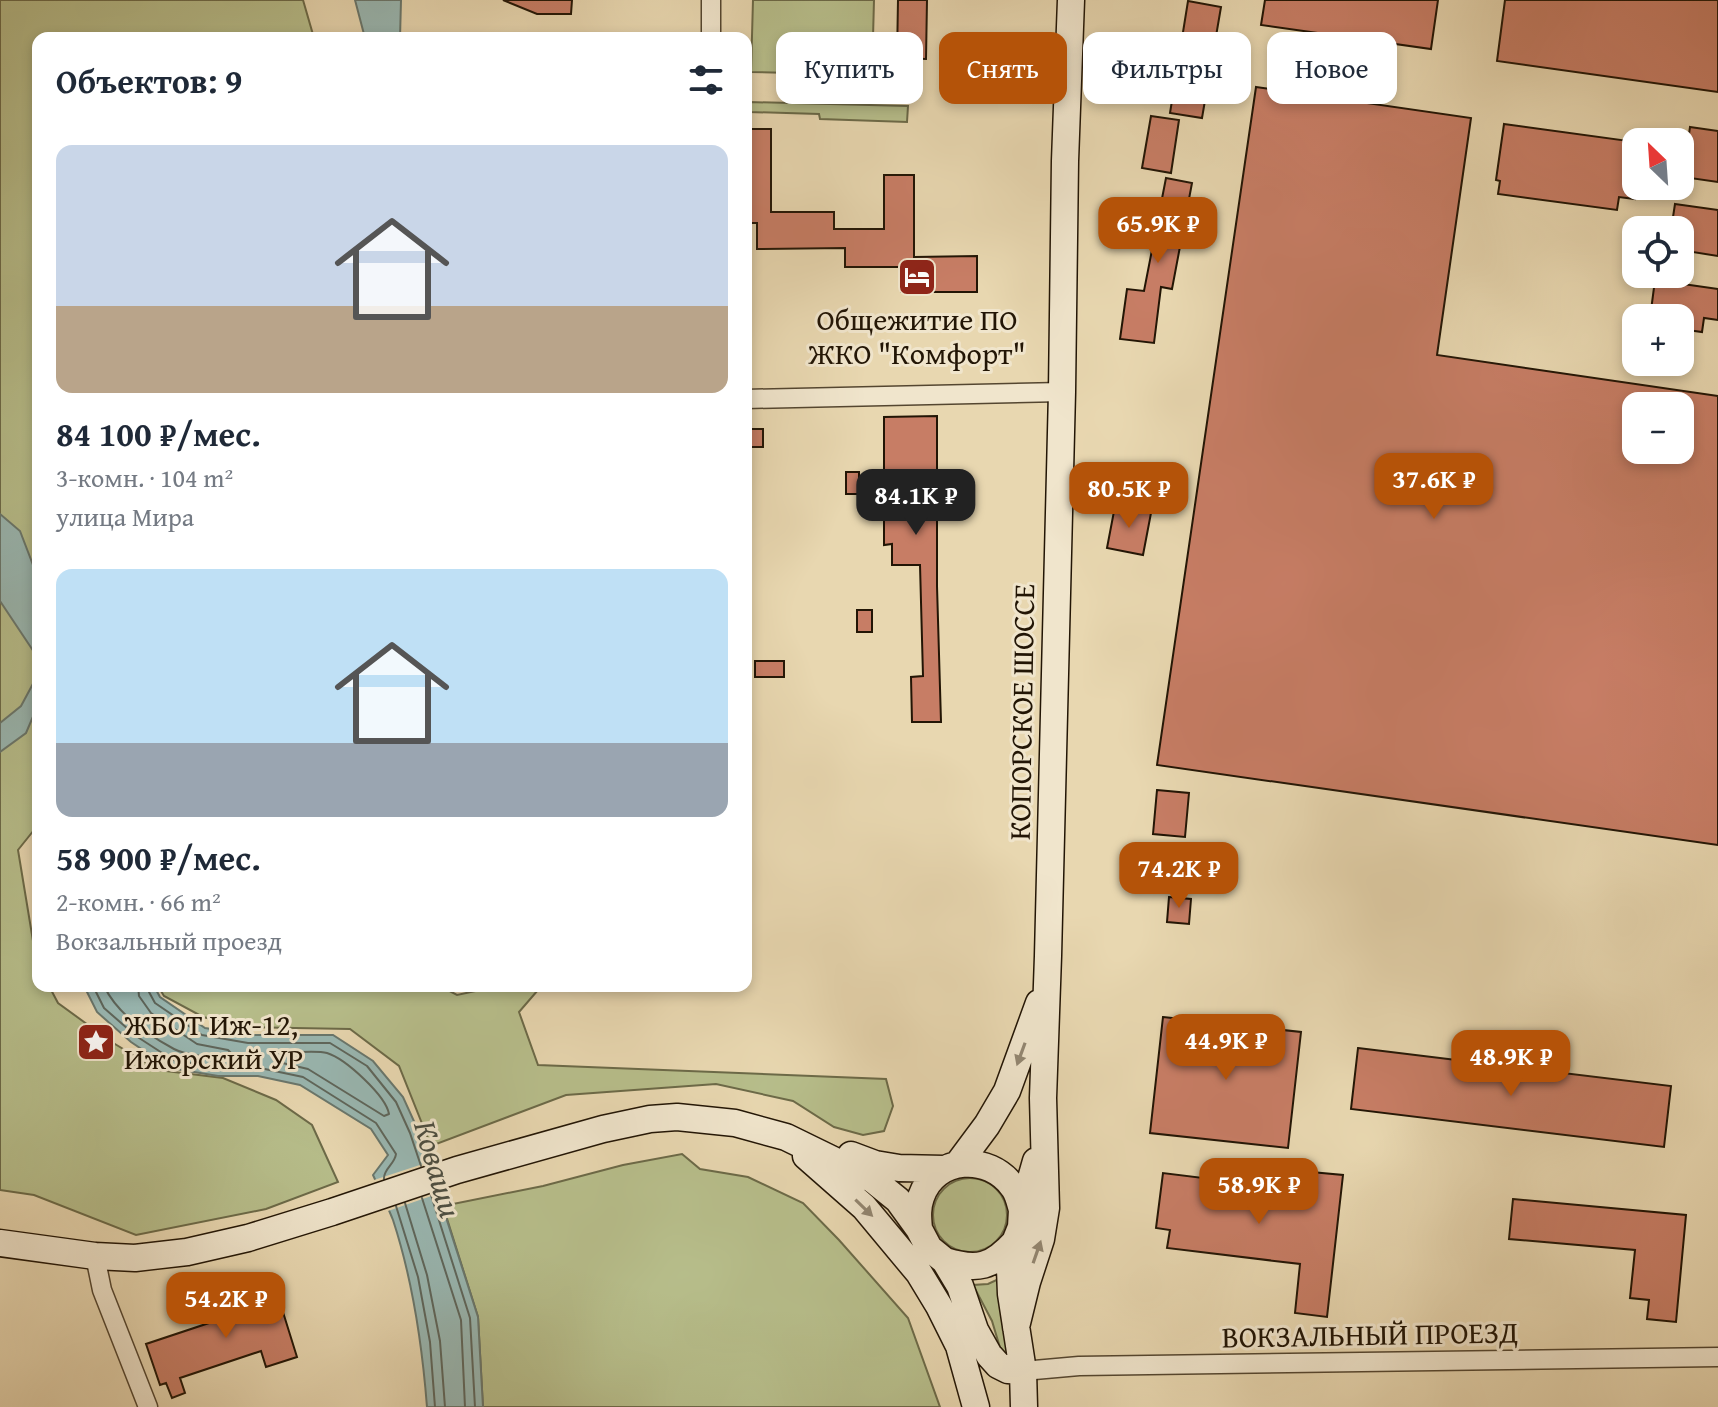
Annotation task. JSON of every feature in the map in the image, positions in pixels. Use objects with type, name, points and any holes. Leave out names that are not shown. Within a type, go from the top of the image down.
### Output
[{"type":"main road","name":"КОПОРСКОЕ ШОССЕ","points":[[1043,1138],[1071,0]]},
{"type":"main road","points":[[919,1229],[917,1212],[921,1195],[930,1180],[951,1167],[987,1125],[1007,1091],[1047,981]]},
{"type":"main road","points":[[0,1243],[95,1256],[135,1258],[187,1252],[248,1238],[457,1170],[603,1129],[677,1117],[735,1123],[819,1143],[875,1164],[899,1168],[981,1164],[1001,1173],[1015,1189],[1022,1210]]},
{"type":"main road","points":[[786,1137],[872,1179],[898,1200],[929,1248],[945,1261],[960,1286],[975,1330],[982,1374],[982,1407]]},
{"type":"main road","points":[[786,1137],[864,1207],[919,1273],[959,1346],[976,1407]]},
{"type":"main road","points":[[1024,1407],[1023,1371],[1010,1269],[1021,1227],[1022,1210],[1043,1138]]},
{"type":"main road","points":[[1016,1327],[1041,1239],[1046,1208],[1043,1138]]},
{"type":"main road","points":[[945,1261],[964,1267],[984,1265],[1002,1257],[1015,1242]]},
{"type":"main road","points":[[975,1330],[998,1365],[1008,1370],[1023,1371]]},
{"type":"street","points":[[711,0],[711,32]]},
{"type":"street","points":[[752,399],[1062,392]]},
{"type":"street","points":[[95,1256],[102,1290],[148,1407]]},
{"type":"street","name":"ВОКЗАЛЬНЫЙ ПРОЕЗД","points":[[1023,1371],[1079,1366],[1718,1357]]},
{"type":"green space","points":[[0,0],[303,0],[312,32],[32,32],[32,832],[18,850],[32,935],[32,992],[52,992],[58,1003],[110,1041],[158,1070],[223,1078],[276,1100],[312,1125],[338,1182],[266,1209],[136,1235],[34,1195],[0,1190]]},
{"type":"green space","points":[[753,0],[874,0],[873,32],[776,32],[776,73],[752,72]]},
{"type":"green space","points":[[752,102],[908,106],[907,122],[820,119],[819,114],[752,112]]},
{"type":"green space","points":[[162,992],[451,992],[457,995],[471,992],[536,992],[519,1012],[538,1065],[886,1079],[893,1106],[884,1131],[863,1135],[834,1127],[793,1101],[716,1084],[566,1095],[431,1146],[399,1066],[350,1029],[244,1027],[203,1017]]},
{"type":"green space","points":[[682,1154],[700,1169],[748,1177],[803,1203],[908,1318],[940,1407],[483,1407],[478,1317],[443,1206]]},
{"type":"green space","points":[[963,1178],[977,1178],[991,1184],[1001,1194],[1007,1215],[1001,1236],[991,1246],[977,1252],[963,1252],[949,1246],[939,1236],[933,1222],[933,1208],[939,1194],[949,1184]]},
{"type":"green space","points":[[1003,1277],[1014,1364],[1001,1351],[992,1321],[973,1285],[988,1284]]},
{"type":"water","points":[[355,0],[401,0],[400,32],[363,32]]},
{"type":"water","points":[[0,514],[20,531],[32,562],[32,649],[0,601]]},
{"type":"water","points":[[32,686],[32,719],[26,733],[0,752],[0,723],[21,706]]},
{"type":"water","points":[[87,992],[157,992],[205,1028],[248,1035],[333,1035],[373,1061],[403,1097],[418,1130],[478,1317],[483,1407],[427,1407],[419,1336],[406,1266],[393,1220],[373,1175],[388,1155],[371,1129],[300,1085],[258,1076],[218,1076],[170,1068],[131,1042],[97,1012]]},
{"type":"pier","points":[[432,1161],[443,1192],[385,1212],[371,1181]]},
{"type":"building","points":[[503,0],[572,0],[571,14],[537,14]]},
{"type":"building","points":[[898,0],[927,0],[926,59],[923,59],[923,32],[897,32]]},
{"type":"building","points":[[1265,0],[1438,0],[1431,49],[1397,44],[1397,32],[1311,32],[1261,25]]},
{"type":"building","points":[[1505,0],[1718,0],[1718,92],[1497,61]]},
{"type":"building","points":[[1188,1],[1221,7],[1217,32],[1183,32]]},
{"type":"building","points":[[1256,87],[1267,89],[1267,104],[1374,104],[1471,118],[1437,355],[1691,392],[1622,392],[1622,464],[1694,464],[1694,392],[1718,396],[1718,845],[1157,765]]},
{"type":"building","points":[[1171,104],[1204,104],[1202,118],[1170,113]]},
{"type":"building","points":[[1151,116],[1179,120],[1171,173],[1142,168]]},
{"type":"building","points":[[1504,124],[1622,140],[1622,197],[1619,197],[1617,210],[1498,194],[1500,181],[1496,180]]},
{"type":"building","points":[[1690,127],[1718,131],[1718,182],[1694,179],[1694,128]]},
{"type":"building","points":[[752,129],[771,129],[771,212],[834,212],[834,229],[884,229],[884,175],[914,175],[914,257],[977,256],[977,292],[901,292],[901,267],[845,267],[845,248],[757,249],[757,223],[752,223]]},
{"type":"building","points":[[1166,178],[1192,183],[1172,289],[1161,287],[1154,343],[1120,339],[1127,289],[1144,291]]},
{"type":"building","points":[[1675,204],[1718,210],[1718,256],[1694,252],[1694,216],[1673,216]]},
{"type":"building","points":[[1694,286],[1718,289],[1718,320],[1704,318],[1702,332],[1694,331],[1694,304],[1652,304],[1654,288],[1694,288]]},
{"type":"building","points":[[937,416],[941,722],[912,722],[911,677],[923,676],[920,565],[892,565],[892,544],[884,545],[884,417]]},
{"type":"building","points":[[752,429],[763,429],[763,447],[752,447]]},
{"type":"building","points":[[846,472],[859,472],[859,494],[846,494]]},
{"type":"building","points":[[1115,506],[1151,513],[1143,555],[1107,548]]},
{"type":"building","points":[[857,610],[872,610],[872,632],[857,632]]},
{"type":"building","points":[[755,661],[784,661],[784,677],[755,677]]},
{"type":"building","points":[[1157,790],[1189,793],[1185,837],[1153,834]]},
{"type":"building","points":[[1169,897],[1191,899],[1189,924],[1167,922]]},
{"type":"building","points":[[1163,1017],[1301,1032],[1288,1148],[1150,1133]]},
{"type":"building","points":[[1358,1048],[1671,1086],[1664,1147],[1351,1109]]},
{"type":"building","points":[[1311,1172],[1343,1175],[1327,1317],[1295,1313],[1300,1264],[1167,1248],[1170,1230],[1156,1228],[1163,1173],[1309,1191]]},
{"type":"building","points":[[1513,1199],[1686,1215],[1676,1322],[1647,1319],[1649,1300],[1630,1298],[1635,1250],[1509,1239]]},
{"type":"building","points":[[273,1280],[297,1357],[266,1367],[261,1351],[180,1378],[185,1393],[172,1398],[166,1383],[160,1385],[146,1344],[248,1310],[242,1290]]},
{"type":"place","name":"Общежитие ПО ЖКО \"Комфорт\"","points":[[917,277]]},
{"type":"place","name":"ЖБОТ Иж-12, Ижорский УР","points":[[96,1042]]},
{"type":"water label","name":"Коваши","points":[[438,1169]]}]
